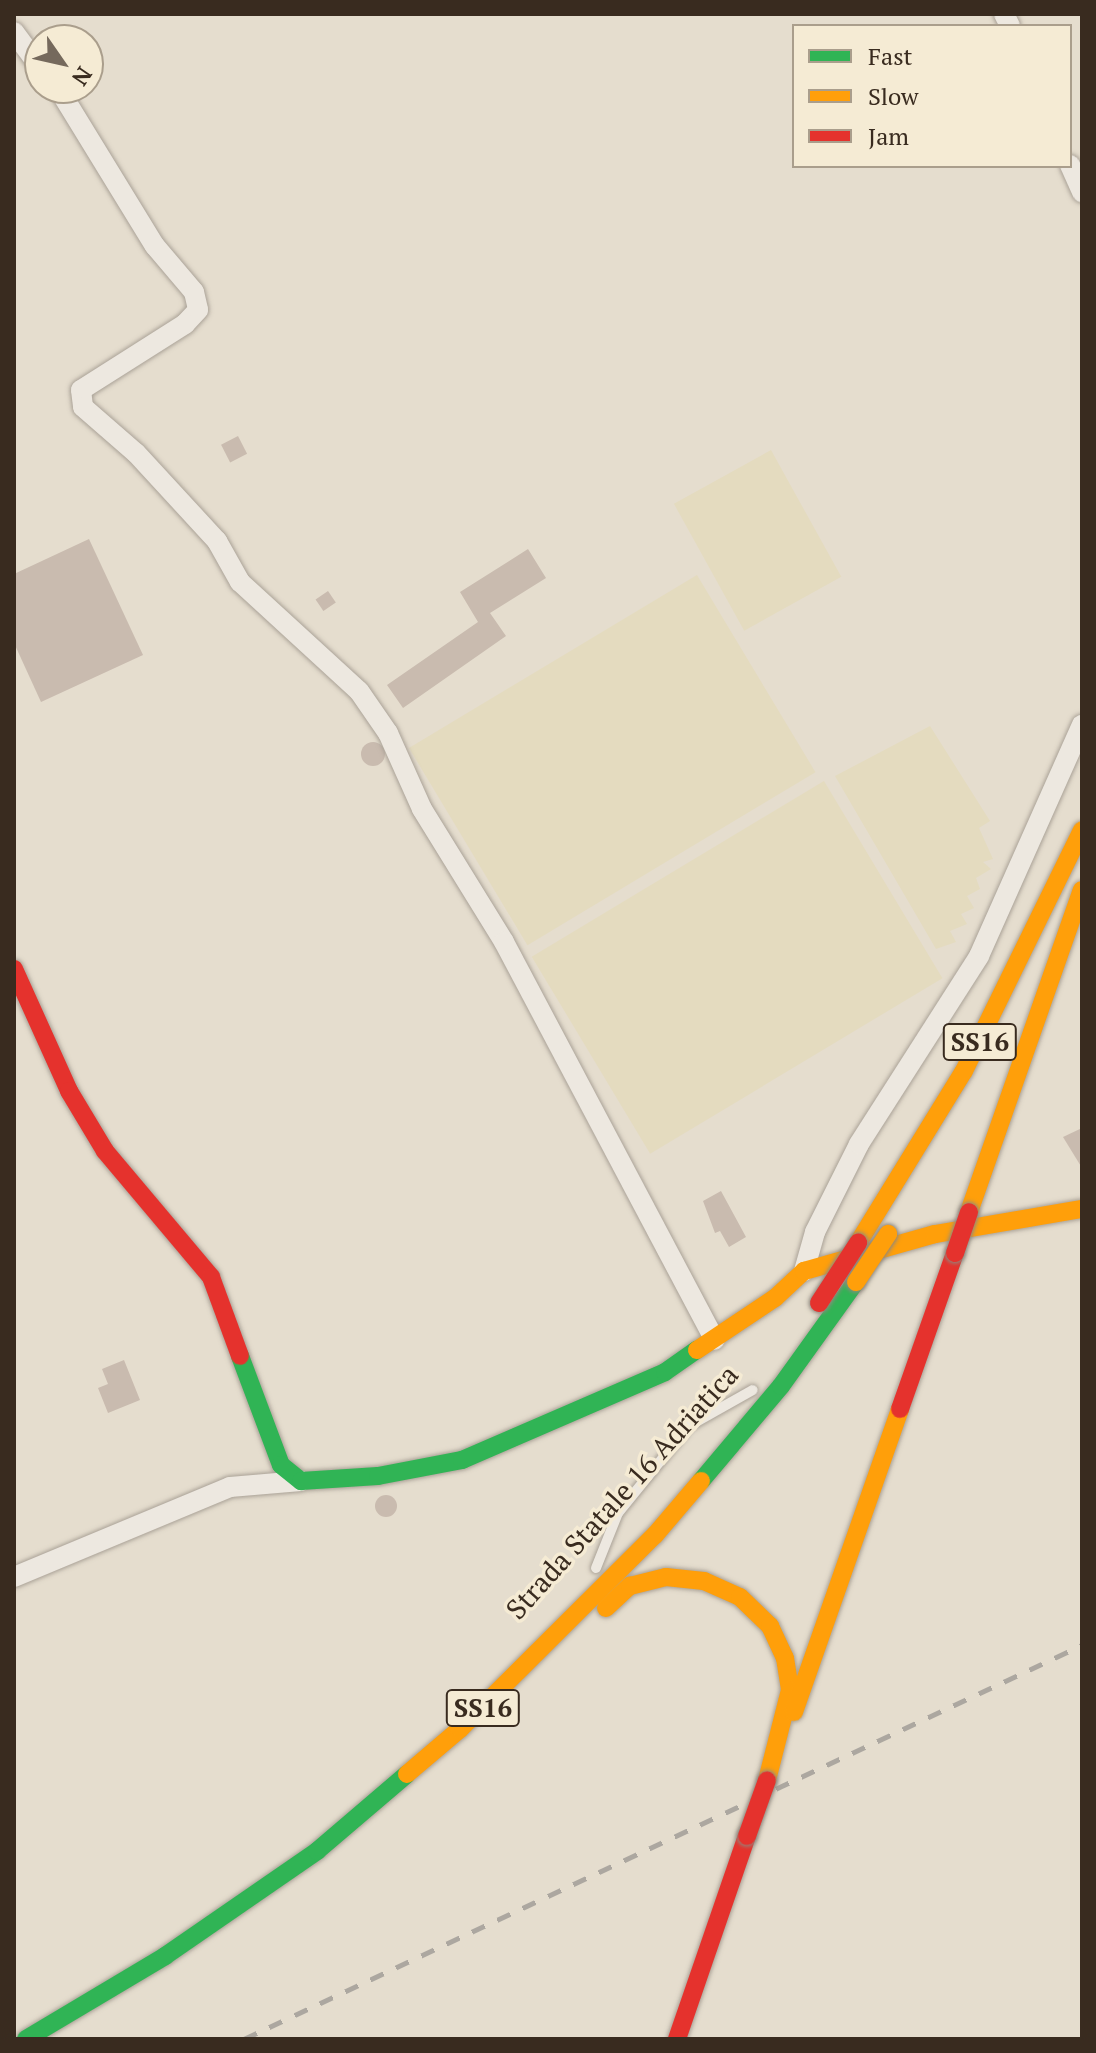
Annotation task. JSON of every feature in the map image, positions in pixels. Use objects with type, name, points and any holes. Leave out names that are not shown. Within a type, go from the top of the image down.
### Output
[{"type":"main road","name":"Strada Statale 16 Adriatica","points":[[357,1790],[520,1648],[596,1568],[753,1390],[819,1303],[964,1071],[1082,830]]},
{"type":"main road","name":"SS16","points":[[1017,1016],[1082,881]]},
{"type":"main road","points":[[677,2039],[1082,890]]},
{"type":"main road","points":[[14,969],[69,1091],[105,1151],[211,1277],[281,1465],[301,1481],[378,1476],[462,1460],[640,1384],[715,1340],[804,1271],[987,1223],[1082,1209]]},
{"type":"main road","name":"Strada Statale 16 Adriatica","points":[[26,2039],[165,1956],[317,1851],[527,1667],[655,1535],[772,1397],[900,1215]]},
{"type":"main road","points":[[384,1794],[465,1743],[630,1586],[666,1577],[704,1581],[740,1597],[770,1626],[785,1658],[790,1690],[767,1780]]},
{"type":"main road","points":[[38,2008],[100,1971]]},
{"type":"street","points":[[68,104],[155,246],[194,292],[198,310],[185,324],[81,390],[83,407],[136,453],[217,541],[240,582],[359,691],[388,733],[422,809],[504,942],[715,1340]]},
{"type":"street","points":[[1071,168],[1082,192]]},
{"type":"street","points":[[804,1271],[815,1232],[859,1144],[979,956],[1082,725]]},
{"type":"street","points":[[14,1577],[230,1487],[301,1481]]},
{"type":"lane","points":[[596,1568],[618,1513],[689,1426],[753,1390]]},
{"type":"shaded area","points":[[771,450],[841,577],[744,631],[674,504]]},
{"type":"shaded area","points":[[697,575],[815,772],[527,945],[409,748]]},
{"type":"shaded area","points":[[930,726],[990,821],[979,828],[993,859],[983,862],[991,869],[976,878],[980,889],[967,896],[974,908],[961,914],[967,924],[950,931],[956,942],[936,949],[835,776]]},
{"type":"shaded area","points":[[824,781],[942,978],[650,1154],[532,957]]},
{"type":"building","points":[[238,436],[247,454],[230,462],[221,445]]},
{"type":"building","points":[[89,539],[143,655],[41,702],[14,643],[14,574]]},
{"type":"building","points":[[528,549],[546,578],[490,613],[506,636],[403,708],[387,685],[478,622],[460,592]]},
{"type":"building","points":[[328,591],[336,603],[323,611],[316,599]]},
{"type":"building","points":[[373,742],[381,746],[385,754],[381,762],[373,766],[365,762],[361,754],[365,746]]},
{"type":"building","points":[[1082,1128],[1082,1168],[1063,1137]]},
{"type":"building","points":[[721,1191],[746,1237],[729,1247],[720,1231],[715,1233],[703,1201]]},
{"type":"building","points":[[124,1360],[140,1400],[108,1413],[98,1388],[108,1384],[102,1369]]},
{"type":"building","points":[[386,1495],[394,1498],[397,1506],[394,1514],[386,1517],[378,1514],[375,1506],[378,1498]]},
{"type":"railway","points":[[244,2039],[1082,1645]]},
{"type":"traffic: fast","points":[[701,1481],[781,1386],[855,1283]]},
{"type":"traffic: fast","points":[[240,1356],[281,1465],[301,1481],[378,1476],[462,1460],[665,1372],[697,1350]]},
{"type":"traffic: fast","points":[[26,2039],[165,1956],[317,1851],[407,1774]]},
{"type":"traffic: slow","points":[[858,1243],[964,1071],[1082,830]]},
{"type":"traffic: slow","points":[[969,1212],[1082,890]]},
{"type":"traffic: slow","points":[[697,1350],[775,1298],[804,1271],[935,1234],[1082,1209]]},
{"type":"traffic: slow","points":[[856,1282],[888,1234]]},
{"type":"traffic: slow","points":[[794,1712],[900,1409]]},
{"type":"traffic: slow","points":[[407,1774],[460,1729],[655,1535],[701,1481]]},
{"type":"traffic: slow","points":[[606,1608],[630,1586],[666,1577],[704,1581],[740,1597],[770,1626],[785,1658],[790,1690],[767,1780]]},
{"type":"traffic: jam","points":[[14,969],[69,1091],[105,1151],[211,1277],[240,1356]]},
{"type":"traffic: jam","points":[[955,1253],[969,1212]]},
{"type":"traffic: jam","points":[[819,1303],[858,1243]]},
{"type":"traffic: jam","points":[[900,1409],[955,1253]]},
{"type":"traffic: jam","points":[[747,1836],[767,1780]]},
{"type":"traffic: jam","points":[[677,2039],[747,1836]]}]
